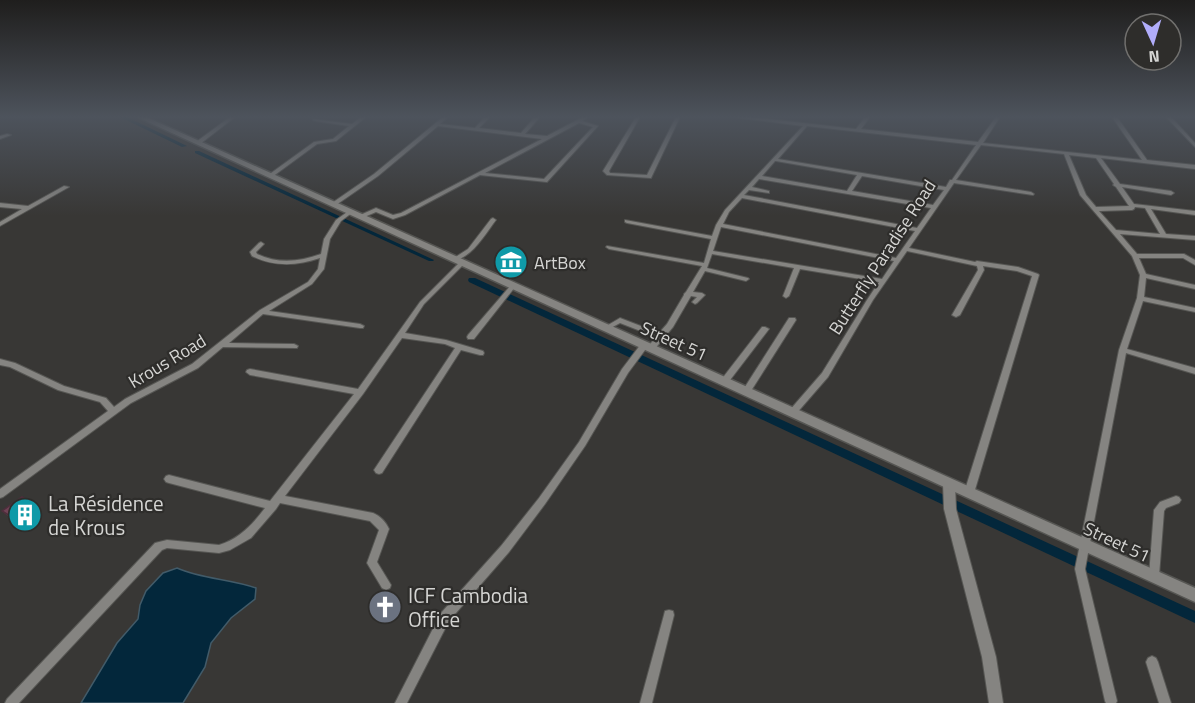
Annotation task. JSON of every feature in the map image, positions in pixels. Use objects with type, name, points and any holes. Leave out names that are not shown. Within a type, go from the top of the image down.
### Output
[{"type":"main road","name":"Street 51","points":[[213,150],[334,204],[349,216],[462,257],[511,288],[611,325],[649,347],[796,407],[1083,549],[1154,576],[1195,595]]},
{"type":"street","points":[[270,176],[307,150]]},
{"type":"street","points":[[334,204],[406,150]]},
{"type":"street","points":[[349,216],[376,210],[393,217],[399,216],[526,150]]},
{"type":"street","points":[[481,174],[545,181],[574,150]]},
{"type":"street","points":[[619,150],[606,172],[649,177],[662,150]]},
{"type":"street","points":[[400,703],[445,617],[505,549],[542,501],[687,294],[711,252],[719,225],[740,196],[785,150]]},
{"type":"street","name":"Butterfly Paradise Road","points":[[796,407],[825,375],[897,260],[973,150]]},
{"type":"street","points":[[1038,150],[1195,167]]},
{"type":"street","points":[[1137,150],[1146,162]]},
{"type":"street","points":[[1066,153],[1083,195],[1135,256],[1143,274],[1140,298],[1123,350],[1080,569],[1111,701]]},
{"type":"street","points":[[1097,156],[1132,205],[1195,213]]},
{"type":"street","points":[[776,160],[946,189]]},
{"type":"street","points":[[848,193],[860,175]]},
{"type":"street","points":[[758,177],[934,207]]},
{"type":"street","points":[[952,181],[1031,194]]},
{"type":"street","points":[[1116,185],[1171,193]]},
{"type":"street","points":[[0,224],[66,187]]},
{"type":"street","points":[[747,188],[767,192]]},
{"type":"street","points":[[740,196],[918,230]]},
{"type":"street","points":[[0,205],[29,208]]},
{"type":"street","points":[[1095,209],[1123,209],[1132,208],[1132,205]]},
{"type":"street","points":[[1146,206],[1164,236]]},
{"type":"street","name":"Krous Road","points":[[0,494],[135,397],[195,366],[262,312],[314,280],[321,269],[325,242],[349,216]]},
{"type":"street","points":[[10,703],[159,546],[167,544],[209,550],[231,546],[247,535],[360,392],[422,303],[493,220]]},
{"type":"street","points":[[627,221],[714,238]]},
{"type":"street","points":[[719,225],[897,260]]},
{"type":"street","points":[[1115,232],[1195,238]]},
{"type":"street","points":[[261,244],[253,252],[254,255],[269,260],[299,264],[323,255]]},
{"type":"street","points":[[609,247],[704,267],[746,279]]},
{"type":"street","points":[[906,249],[1018,269],[1036,275],[969,493]]},
{"type":"street","points":[[711,252],[884,281]]},
{"type":"street","points":[[1135,256],[1184,256],[1195,263]]},
{"type":"street","points":[[956,315],[981,270],[982,267],[977,263]]},
{"type":"street","points":[[786,296],[798,266]]},
{"type":"street","points":[[1143,274],[1195,286]]},
{"type":"street","points":[[471,337],[511,288]]},
{"type":"street","points":[[687,294],[702,295],[695,302]]},
{"type":"street","points":[[1140,298],[1195,310]]},
{"type":"street","points":[[262,312],[360,326]]},
{"type":"street","points":[[751,387],[792,320]]},
{"type":"street","points":[[611,325],[623,321],[649,347]]},
{"type":"street","points":[[728,378],[765,329]]},
{"type":"street","points":[[400,335],[460,346],[480,353]]},
{"type":"street","points":[[222,345],[294,346]]},
{"type":"street","points":[[379,470],[460,346]]},
{"type":"street","points":[[1123,350],[1195,371]]},
{"type":"street","points":[[0,362],[12,365],[61,388],[103,400],[113,412]]},
{"type":"street","points":[[250,372],[360,392]]},
{"type":"street","points":[[169,479],[275,502],[373,517],[381,523],[384,529],[371,559],[373,568],[386,585]]},
{"type":"street","points":[[949,484],[949,503],[989,657],[996,703]]},
{"type":"street","points":[[1154,576],[1159,510],[1163,505],[1176,500]]},
{"type":"street","points":[[646,703],[669,615]]},
{"type":"street","points":[[1152,662],[1165,703]]},
{"type":"water","points":[[177,568],[256,588],[255,599],[231,618],[211,643],[205,667],[183,703],[81,703],[117,643],[138,619],[140,605],[146,591],[163,573]]},
{"type":"building","points":[[22,497],[35,505],[15,519],[2,511]]},
{"type":"waterway","points":[[197,152],[431,260]]},
{"type":"waterway","points":[[472,280],[1195,617]]},
{"type":"place","name":"ArtBox","points":[[511,262]]},
{"type":"place","name":"La Résidence de Krous","points":[[25,515]]},
{"type":"place","name":"ICF Cambodia Office","points":[[385,607]]}]
